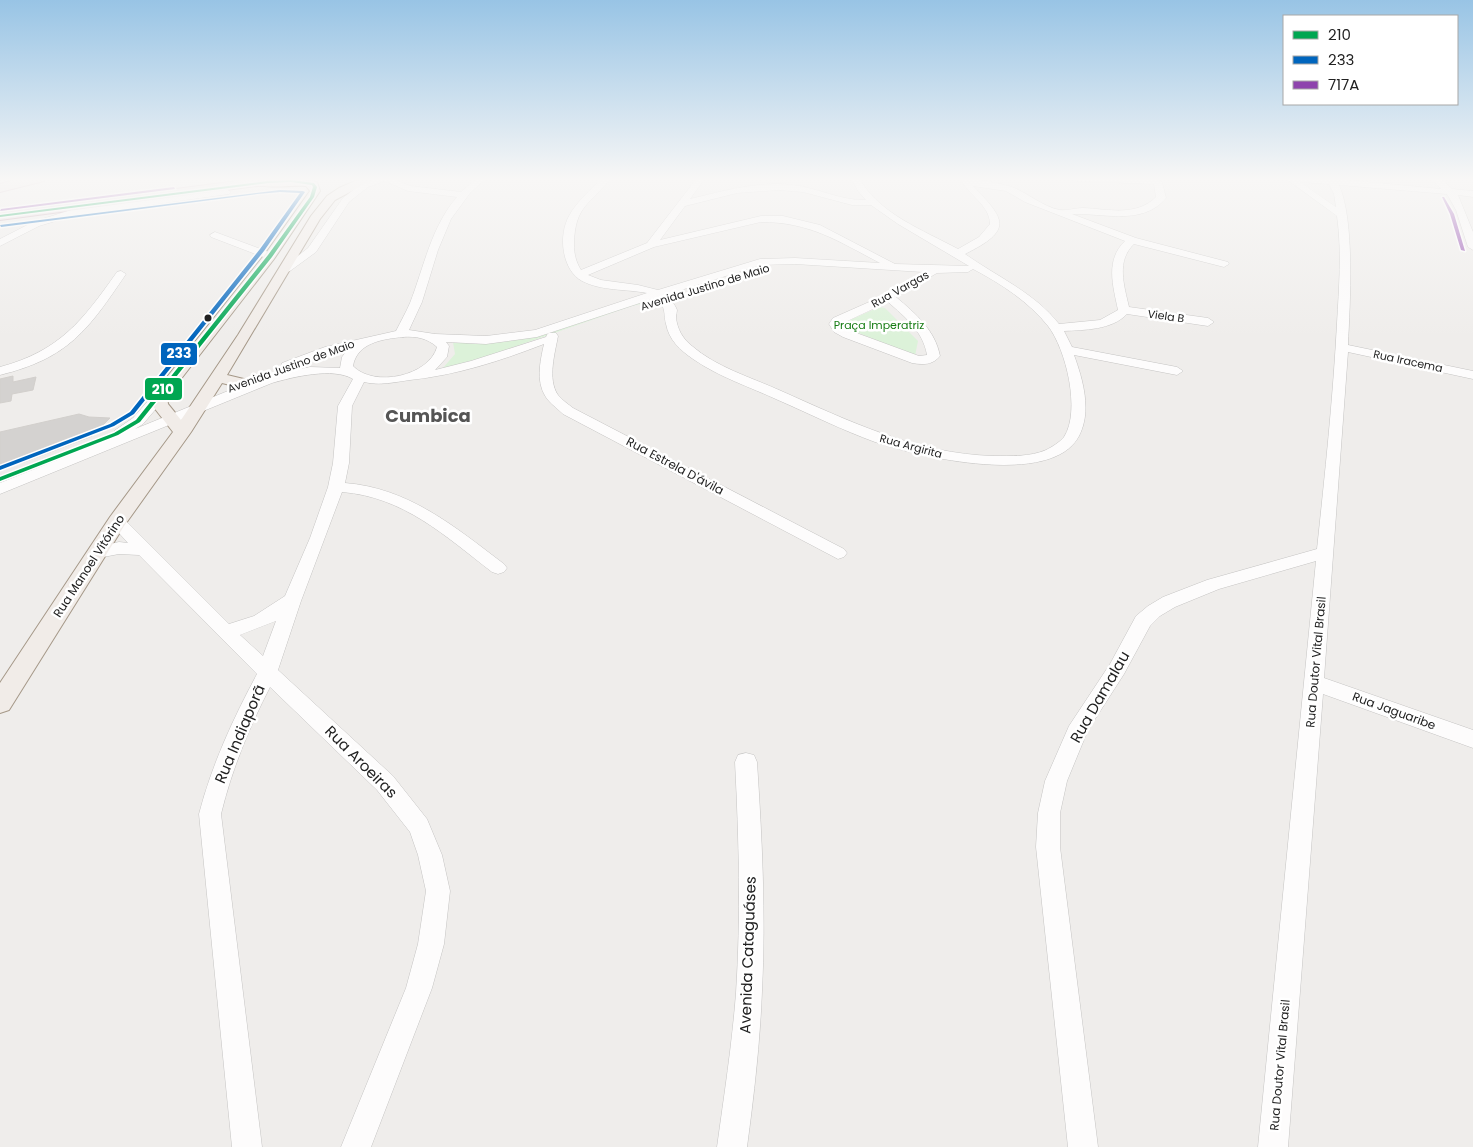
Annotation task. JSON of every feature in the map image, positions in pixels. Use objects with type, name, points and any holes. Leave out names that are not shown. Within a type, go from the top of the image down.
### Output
[{"type":"main road","points":[[176,426],[160,405],[159,397],[287,232]]},
{"type":"main road","name":"Rua Manoel Vitórino","points":[[0,703],[98,552],[176,426],[199,405],[286,269],[307,232]]},
{"type":"main road","points":[[217,377],[242,383]]},
{"type":"street","points":[[0,243],[20,232]]},
{"type":"street","points":[[286,269],[301,260],[312,250],[325,232]]},
{"type":"street","points":[[401,334],[415,305],[439,232]]},
{"type":"street","points":[[571,232],[570,255],[579,275],[651,245],[704,232]]},
{"type":"street","points":[[651,245],[661,232]]},
{"type":"street","points":[[825,232],[876,261]]},
{"type":"street","points":[[917,232],[965,263],[994,277],[1020,296],[1056,328],[1101,323],[1120,316],[1124,310],[1119,288],[1117,257],[1123,246],[1132,240]]},
{"type":"street","points":[[965,263],[972,246],[992,232]]},
{"type":"street","points":[[1109,232],[1132,240],[1224,264]]},
{"type":"street","name":"Rua Doutor Vital Brasil","points":[[1272,1147],[1326,552],[1342,347],[1343,232]]},
{"type":"street","points":[[1468,232],[1473,247]]},
{"type":"street","points":[[215,235],[270,256]]},
{"type":"street","name":"Avenida Justino de Maio","points":[[199,405],[242,383],[345,345],[380,337],[428,329],[486,340],[537,333],[656,299],[704,290],[795,261],[876,261],[896,267],[935,269],[965,263]]},
{"type":"street","name":"Rua Vargas","points":[[889,297],[926,333],[932,343],[934,356],[932,358],[926,361],[917,360],[847,334],[835,326],[837,321],[889,297],[935,269]]},
{"type":"street","points":[[0,370],[24,364],[55,349],[106,296],[121,274]]},
{"type":"street","name":"Rua Argirita","points":[[579,275],[589,281],[636,290],[656,299],[670,316],[674,332],[686,348],[730,373],[851,428],[897,444],[954,457],[1018,460],[1039,457],[1055,452],[1067,443],[1074,432],[1078,398],[1067,350],[1056,328]]},
{"type":"street","name":"Avenida Justino de Maio","points":[[405,377],[432,375],[457,370],[516,351],[552,336],[656,299]]},
{"type":"street","points":[[350,394],[385,380],[405,377],[437,363],[443,354],[443,346],[428,329],[415,305]]},
{"type":"street","name":"Viela B","points":[[1124,310],[1208,322]]},
{"type":"street","name":"Rua Estrela D'ávila","points":[[552,336],[546,380],[553,397],[568,411],[838,553]]},
{"type":"street","points":[[356,376],[346,367],[346,360],[350,353],[359,346],[380,337]]},
{"type":"street","name":"Rua Iracema","points":[[1342,347],[1473,375]]},
{"type":"street","points":[[1067,350],[1177,371]]},
{"type":"street","points":[[516,351],[548,355]]},
{"type":"street","name":"Avenida Justino de Maio","points":[[199,405],[289,373],[320,369],[385,380]]},
{"type":"street","name":"Rua Indiaporã","points":[[248,1147],[210,814],[219,779],[244,718],[268,670],[292,601],[318,538],[336,487],[341,462],[343,418],[356,376]]},
{"type":"street","points":[[0,479],[116,434],[138,421],[159,397]]},
{"type":"street","points":[[0,488],[176,426]]},
{"type":"street","points":[[336,487],[360,489],[383,494],[400,501],[425,516],[498,568]]},
{"type":"street","name":"Rua Aroeiras","points":[[117,522],[225,632],[268,670],[385,783],[419,826],[430,855],[438,891],[431,944],[419,988],[356,1147]]},
{"type":"street","points":[[98,552],[119,548],[143,549]]},
{"type":"street","name":"Rua Damalau","points":[[1083,1147],[1048,847],[1049,813],[1060,772],[1079,726],[1117,669],[1143,621],[1154,611],[1169,602],[1212,584],[1326,552]]},
{"type":"street","points":[[225,632],[259,623],[270,618],[292,601]]},
{"type":"street","name":"Rua Jaguaribe","points":[[1314,682],[1473,739]]},
{"type":"street","name":"Avenida Cataguáses","points":[[732,1147],[742,1080],[750,972],[752,885],[746,762]]},
{"type":"green space","points":[[648,299],[650,302],[632,306],[491,355],[442,369],[455,354],[453,342],[499,342],[528,338],[627,304]]},
{"type":"green space","name":"Praça Imperatriz","points":[[879,307],[885,308],[918,341],[915,356],[839,325]]},
{"type":"building","points":[[13,376],[13,382],[36,377],[33,390],[12,394],[11,401],[0,403],[0,379]]},
{"type":"building","points":[[79,414],[89,417],[110,418],[92,436],[24,462],[0,468],[0,432]]},
{"type":"transit line","name":"233","points":[[0,468],[112,425],[132,413],[275,232]]},
{"type":"transit line","name":"210","points":[[0,479],[116,434],[138,421],[287,232]]},
{"type":"transit line","name":"717A","points":[[1457,232],[1463,250]]},
{"type":"district","name":"Cumbica","points":[[428,416]]}]
